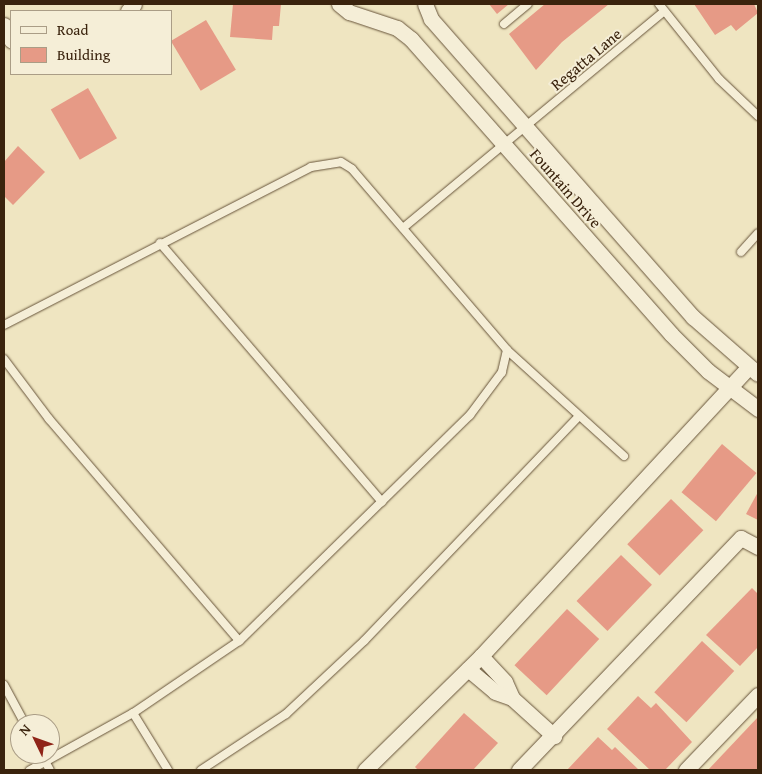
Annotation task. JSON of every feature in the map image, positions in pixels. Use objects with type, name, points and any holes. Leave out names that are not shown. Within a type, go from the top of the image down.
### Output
[{"type":"street","name":"Fountain Drive","points":[[339,4],[349,12],[396,28],[410,39],[505,144],[671,334],[730,389],[758,410]]},
{"type":"street","name":"Fountain Drive","points":[[425,4],[432,19],[692,318],[754,371]]},
{"type":"street","points":[[4,24],[10,38]]},
{"type":"street","points":[[364,770],[481,656],[730,389],[754,371]]},
{"type":"street","points":[[526,768],[741,538],[758,547]]},
{"type":"street","points":[[481,656],[505,682],[512,698]]},
{"type":"street","points":[[468,669],[496,692],[512,698],[554,736]]},
{"type":"street","points":[[686,770],[758,695]]},
{"type":"lane","points":[[504,24],[528,4]]},
{"type":"lane","points":[[658,4],[719,79],[758,116]]},
{"type":"lane","name":"Regatta Lane","points":[[404,228],[664,11]]},
{"type":"lane","points":[[4,325],[311,168],[341,162],[352,169],[507,350],[624,456]]},
{"type":"lane","points":[[741,252],[758,233]]},
{"type":"lane","points":[[160,244],[382,502]]},
{"type":"lane","points":[[60,754],[133,713],[239,641],[382,502],[491,391],[502,372],[507,350]]},
{"type":"lane","points":[[4,359],[49,419],[239,641]]},
{"type":"lane","points":[[202,770],[286,714],[343,661],[579,416]]},
{"type":"lane","points":[[4,686],[19,714]]},
{"type":"lane","points":[[133,713],[168,770]]},
{"type":"lane","points":[[30,770],[41,764]]},
{"type":"building","points":[[233,4],[281,4],[279,26],[273,26],[272,40],[230,37]]},
{"type":"building","points":[[489,4],[509,4],[497,14]]},
{"type":"building","points":[[545,4],[609,4],[562,42],[536,70],[509,34]]},
{"type":"building","points":[[694,4],[754,4],[758,13],[736,31],[731,25],[715,35]]},
{"type":"building","points":[[206,20],[236,70],[201,91],[172,40]]},
{"type":"building","points":[[88,88],[117,138],[80,160],[51,110]]},
{"type":"building","points":[[18,146],[45,172],[13,205],[4,196],[4,162]]},
{"type":"building","points":[[722,444],[756,473],[716,521],[682,492]]},
{"type":"building","points":[[758,492],[758,520],[746,514]]},
{"type":"building","points":[[671,499],[703,530],[660,576],[627,544]]},
{"type":"building","points":[[621,555],[652,585],[607,631],[577,601]]},
{"type":"building","points":[[752,588],[758,594],[758,647],[740,666],[706,635]]},
{"type":"building","points":[[567,609],[599,639],[547,695],[514,665]]},
{"type":"building","points":[[702,641],[734,671],[686,722],[654,692]]},
{"type":"building","points":[[638,696],[651,708],[656,703],[692,742],[665,770],[650,770],[607,729]]},
{"type":"building","points":[[464,713],[498,743],[473,770],[418,770],[415,767]]},
{"type":"building","points":[[758,717],[758,770],[708,770]]},
{"type":"building","points":[[598,737],[612,750],[615,747],[639,770],[567,770]]}]
